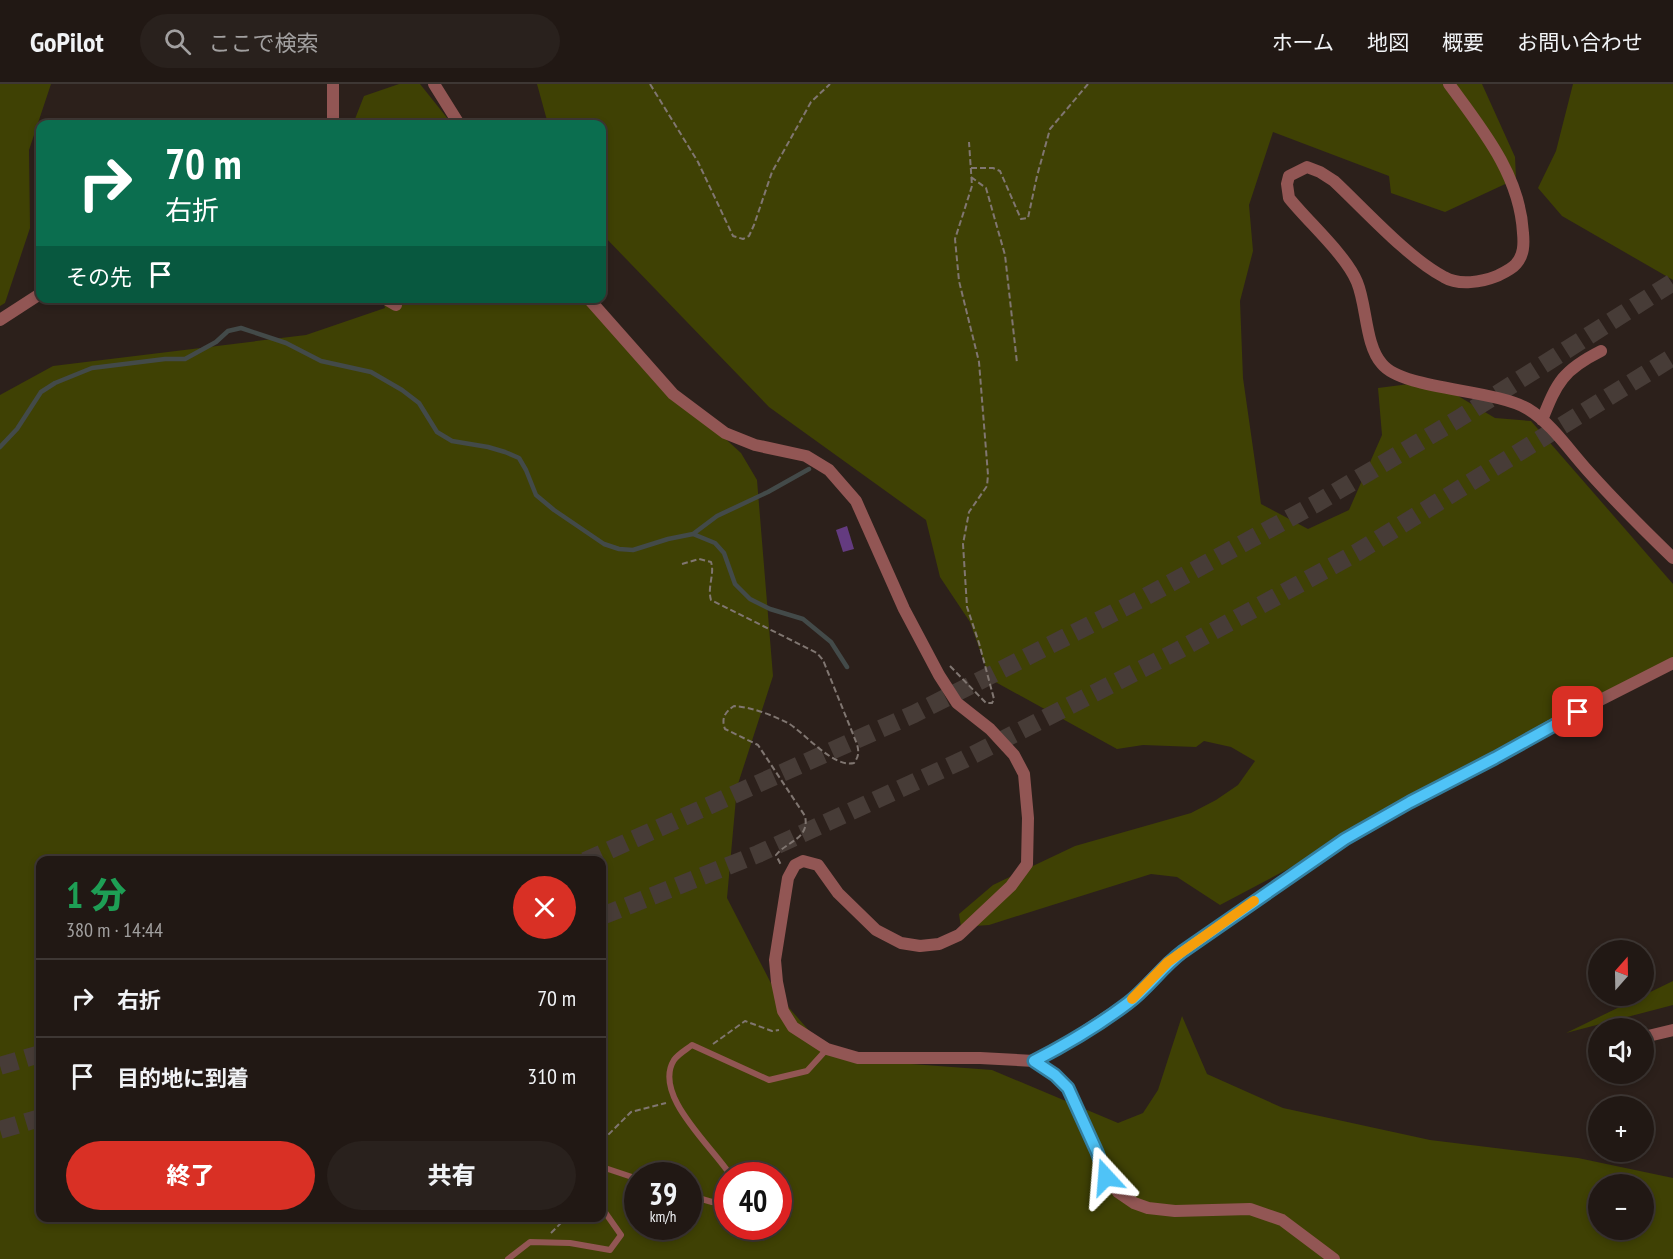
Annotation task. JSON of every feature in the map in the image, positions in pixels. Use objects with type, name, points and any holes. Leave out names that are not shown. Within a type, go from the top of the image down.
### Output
[{"type":"street","points":[[333,84],[333,120]]},
{"type":"street","points":[[434,84],[456,120]]},
{"type":"street","points":[[1449,84],[1480,125],[1505,166],[1523,225],[1524,247],[1517,263],[1484,281],[1446,279],[1409,251],[1334,181],[1320,171],[1307,166],[1289,176],[1287,184],[1289,198],[1346,263],[1357,282],[1375,354],[1383,366],[1408,378],[1508,401],[1527,408],[1542,420],[1673,558]]},
{"type":"street","points":[[0,320],[36,297]]},
{"type":"street","points":[[592,303],[673,394],[725,433],[755,445],[806,456],[829,470],[856,501],[904,609],[957,703],[990,729],[1014,754],[1024,774],[1028,818],[1028,864],[1011,886],[959,935],[939,944],[901,944],[876,930],[838,893],[818,865],[803,861],[795,865],[788,878],[775,960],[783,1011],[793,1027],[827,1049],[858,1058],[980,1058],[1034,1061],[1055,1075],[1068,1088],[1106,1177],[1118,1192],[1134,1203],[1148,1208],[1175,1211],[1250,1209],[1282,1220],[1334,1259]]},
{"type":"street","points":[[1542,420],[1554,389],[1563,375],[1583,360],[1601,351]]},
{"type":"street","points":[[1034,1061],[1064,1045],[1129,1002],[1168,962],[1186,948],[1345,839],[1495,758],[1558,721],[1673,663]]},
{"type":"street","points":[[1654,1035],[1673,1030]]},
{"type":"lane","points":[[722,1162],[674,1100],[668,1079],[675,1059],[692,1045],[769,1080],[807,1071],[827,1049]]},
{"type":"lane","points":[[606,1168],[624,1174]]},
{"type":"lane","points":[[508,1259],[530,1242],[570,1244],[610,1250],[621,1235],[606,1214]]},
{"type":"path","points":[[650,84],[698,162],[733,236],[743,239],[752,231],[777,162],[811,102],[830,84]]},
{"type":"path","points":[[971,168],[993,168],[1000,171],[1022,219],[1028,219],[1036,176],[1050,129],[1088,84]]},
{"type":"path","points":[[947,662],[986,703],[992,703],[994,699],[980,643],[967,607],[963,567],[966,519],[987,486],[988,475],[979,362],[959,280],[955,239],[972,186],[969,142]]},
{"type":"path","points":[[971,177],[986,188],[1005,255],[1017,363]]},
{"type":"path","points":[[682,564],[699,560],[711,562],[713,568],[710,587],[711,600],[817,653],[823,660],[857,744],[859,754],[857,759],[854,763],[844,763],[787,723],[764,714],[745,707],[734,706],[724,717],[725,729],[758,745],[805,816],[806,823],[801,837],[776,855],[788,878]]},
{"type":"path","points":[[706,1050],[746,1021],[772,1031],[793,1027]]},
{"type":"path","points":[[606,1137],[631,1112],[674,1100]]},
{"type":"path","points":[[542,1242],[562,1222]]},
{"type":"shaded area","points":[[0,84],[51,84],[39,120],[36,120],[36,129],[29,150],[30,228],[5,303],[0,306]]},
{"type":"shaded area","points":[[399,84],[420,84],[449,120],[355,120],[364,96]]},
{"type":"shaded area","points":[[537,84],[1482,84],[1515,157],[1516,179],[1445,212],[1391,193],[1389,176],[1273,132],[1249,205],[1253,251],[1240,301],[1243,378],[1261,504],[1308,529],[1349,510],[1382,435],[1378,388],[1433,381],[1495,418],[1531,421],[1673,584],[1673,659],[1658,673],[1220,905],[1177,877],[1151,874],[989,925],[961,927],[959,914],[993,885],[1075,846],[1191,813],[1238,785],[1255,761],[1231,747],[1204,741],[1196,747],[1143,745],[1117,749],[990,679],[970,622],[940,577],[926,520],[769,407],[606,238],[606,120],[547,120]]},
{"type":"shaded area","points":[[1573,84],[1673,84],[1673,280],[1562,216],[1538,188],[1556,151]]},
{"type":"shaded area","points":[[384,303],[593,303],[637,358],[741,453],[757,480],[773,676],[737,787],[727,898],[776,993],[812,1034],[858,1060],[992,1070],[1118,1123],[1143,1113],[1158,1090],[1182,1016],[1207,1074],[1283,1108],[1430,1140],[1578,1158],[1588,1162],[1597,1162],[1654,1174],[1673,1178],[1673,1259],[0,1259],[0,395],[53,366],[306,335],[385,308]]},
{"type":"shaded area","points":[[1673,981],[1673,1005],[1623,1018],[1597,1018],[1622,1006],[1654,1006],[1654,990]]},
{"type":"shaded area","points":[[1588,1022],[1588,1027],[1566,1033]]},
{"type":"building","points":[[847,526],[854,549],[843,552],[836,530]]},
{"type":"waterway","points":[[0,447],[17,429],[41,392],[55,383],[92,368],[165,359],[185,359],[216,342],[228,331],[241,328],[286,343],[321,361],[371,372],[419,403],[437,432],[452,441],[488,447],[519,458],[536,495],[604,544],[619,549],[633,550],[693,534],[717,516],[768,492],[809,469]]},
{"type":"waterway","points":[[693,534],[715,543],[724,553],[735,584],[750,599],[770,609],[803,619],[831,642],[847,667]]},
{"type":"tunnel","points":[[596,856],[914,714],[1145,597],[1317,503],[1458,419],[1673,282]]},
{"type":"tunnel","points":[[606,914],[758,854],[965,759],[1179,650],[1356,553],[1673,357]]},
{"type":"tunnel","points":[[0,1066],[36,1055]]},
{"type":"tunnel","points":[[0,1130],[36,1119]]},
{"type":"slow traffic","points":[[1132,999],[1168,962],[1254,901]]},
{"type":"route","points":[[1106,1177],[1068,1088],[1055,1075],[1034,1061],[1064,1045],[1129,1002],[1168,962],[1345,839],[1578,712]]}]
